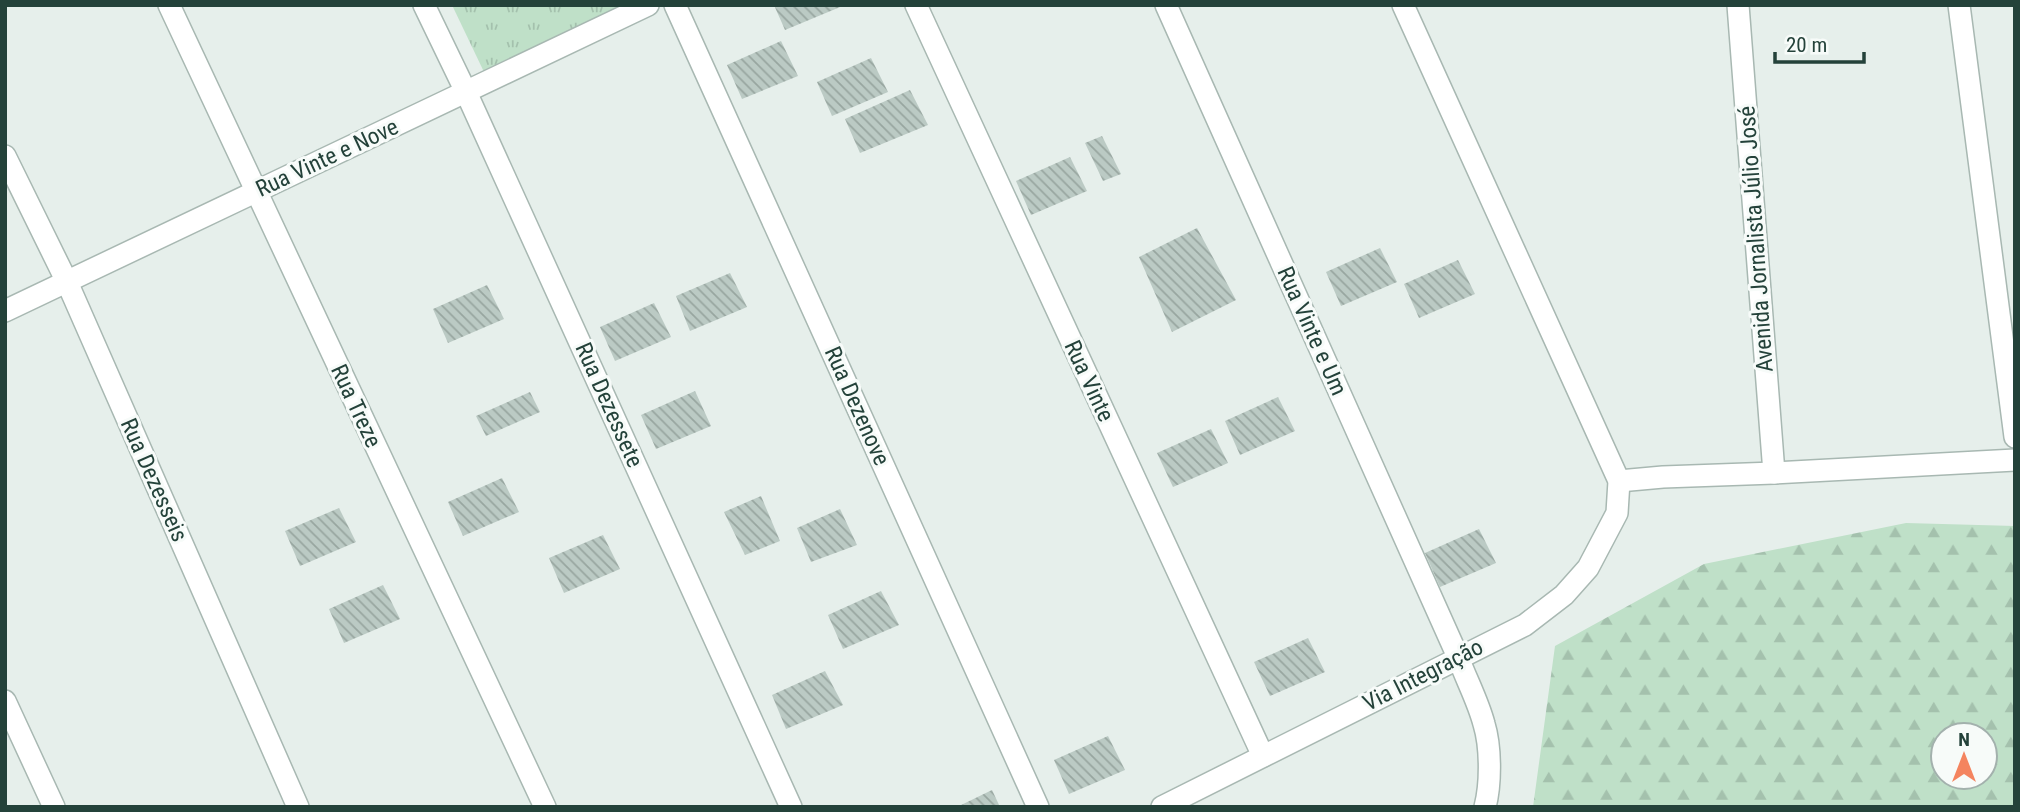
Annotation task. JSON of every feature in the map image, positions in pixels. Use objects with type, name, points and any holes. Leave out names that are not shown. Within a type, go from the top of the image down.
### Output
[{"type":"street","name":"Rua Treze","points":[[169,5],[545,807]]},
{"type":"street","name":"Rua Dezessete","points":[[424,5],[791,807]]},
{"type":"street","name":"Rua Vinte e Nove","points":[[5,311],[648,5]]},
{"type":"street","name":"Rua Dezenove","points":[[675,5],[1038,807]]},
{"type":"street","name":"Rua Vinte","points":[[916,5],[1263,756]]},
{"type":"street","name":"Rua Vinte e Um","points":[[1166,5],[1458,657],[1485,726],[1489,771],[1485,807]]},
{"type":"street","points":[[1403,5],[1619,481],[2015,460]]},
{"type":"street","name":"Avenida Jornalista Júlio José","points":[[1738,5],[1774,473]]},
{"type":"street","points":[[1959,5],[2015,437]]},
{"type":"street","name":"Rua Dezesseis","points":[[5,156],[67,282],[298,807]]},
{"type":"street","name":"Via Integração","points":[[1162,807],[1525,625],[1564,595],[1588,568],[1617,513],[1619,481]]},
{"type":"street","points":[[7,710],[54,807]]},
{"type":"green space","points":[[452,5],[625,5],[484,72]]},
{"type":"green space","points":[[1906,523],[2015,526],[2015,807],[1533,807],[1555,646],[1704,564]]},
{"type":"building","points":[[774,5],[845,5],[785,30]]},
{"type":"building","points":[[781,41],[798,76],[742,99],[727,65]]},
{"type":"building","points":[[871,58],[888,92],[832,116],[817,82]]},
{"type":"building","points":[[910,90],[928,125],[860,153],[845,119]]},
{"type":"building","points":[[1102,136],[1121,174],[1103,181],[1085,143]]},
{"type":"building","points":[[1070,157],[1087,191],[1031,215],[1016,181]]},
{"type":"building","points":[[1197,228],[1236,300],[1172,332],[1139,257]]},
{"type":"building","points":[[1380,248],[1397,282],[1341,306],[1326,272]]},
{"type":"building","points":[[1458,260],[1475,294],[1419,318],[1404,284]]},
{"type":"building","points":[[730,273],[747,307],[690,331],[676,296]]},
{"type":"building","points":[[487,285],[504,319],[448,343],[433,309]]},
{"type":"building","points":[[654,303],[671,337],[615,361],[600,327]]},
{"type":"building","points":[[695,391],[711,426],[656,449],[641,415]]},
{"type":"building","points":[[530,392],[540,412],[486,436],[476,416]]},
{"type":"building","points":[[1278,397],[1295,431],[1240,455],[1225,421]]},
{"type":"building","points":[[1211,429],[1228,463],[1173,487],[1157,453]]},
{"type":"building","points":[[502,478],[519,512],[463,536],[448,502]]},
{"type":"building","points":[[761,496],[780,541],[745,555],[724,512]]},
{"type":"building","points":[[339,508],[356,542],[300,566],[285,531]]},
{"type":"building","points":[[840,509],[857,545],[811,562],[797,528]]},
{"type":"building","points":[[1479,529],[1496,563],[1440,587],[1425,553]]},
{"type":"building","points":[[603,535],[620,569],[564,593],[549,558]]},
{"type":"building","points":[[383,585],[400,619],[344,643],[329,609]]},
{"type":"building","points":[[881,591],[899,625],[843,649],[828,615]]},
{"type":"building","points":[[1308,638],[1325,672],[1270,696],[1254,662]]},
{"type":"building","points":[[825,671],[843,705],[786,729],[772,695]]},
{"type":"building","points":[[1108,736],[1125,770],[1069,794],[1054,760]]},
{"type":"building","points":[[992,790],[1000,807],[957,807]]}]
